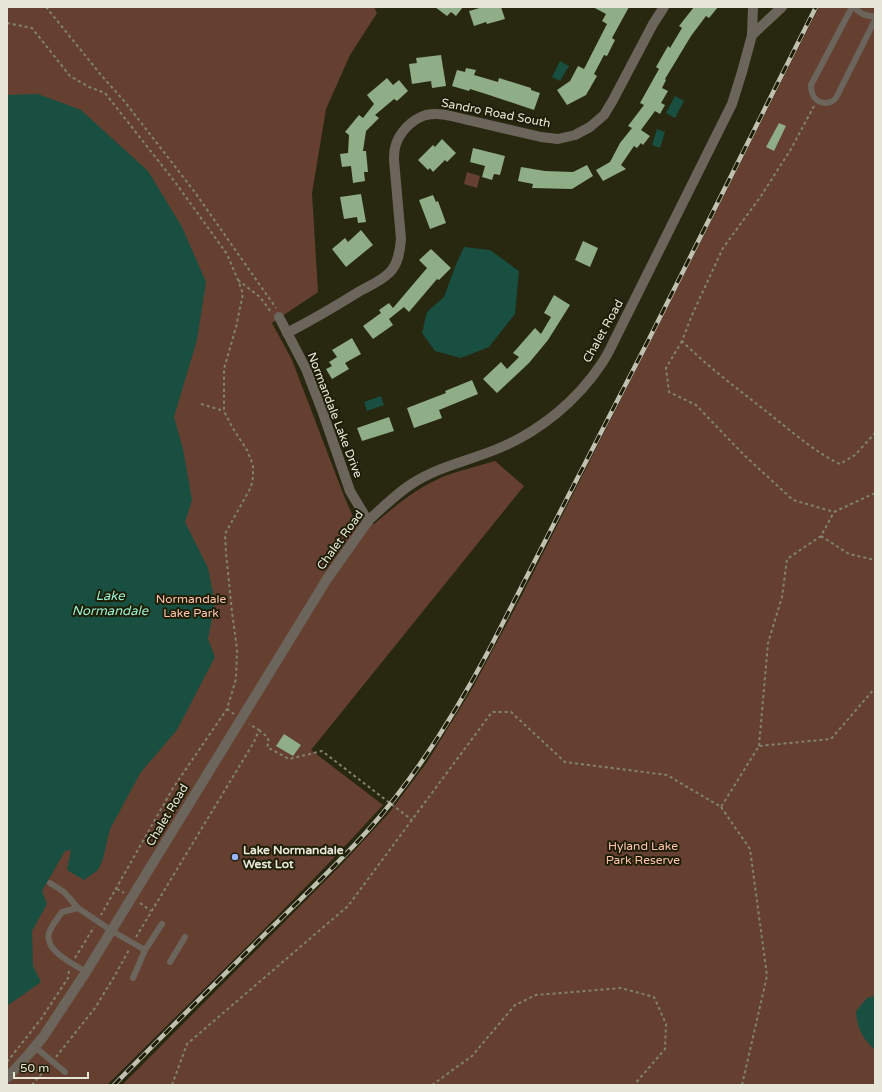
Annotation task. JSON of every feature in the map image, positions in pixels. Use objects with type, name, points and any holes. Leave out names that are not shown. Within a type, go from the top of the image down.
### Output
[{"type":"street","name":"Sandro Road South","points":[[287,333],[323,314],[379,280],[389,273],[396,263],[400,252],[400,239],[394,160],[398,138],[405,128],[415,120],[426,115],[439,114],[541,137],[558,138],[575,135],[590,127],[604,115],[653,24],[664,7]]},
{"type":"street","name":"Chalet Road","points":[[7,1078],[35,1047],[86,972],[327,579],[368,521],[410,485],[431,473],[497,449],[521,437],[550,418],[566,405],[585,385],[602,363],[615,340],[732,104],[752,35],[753,7]]},
{"type":"street","points":[[752,35],[782,7]]},
{"type":"street","name":"Normandale Lake Drive","points":[[279,317],[306,369],[350,491],[368,521]]},
{"type":"lane","points":[[875,16],[870,17],[863,15],[853,7],[811,84],[811,90],[816,100],[822,103],[828,103],[834,100],[875,20]]},
{"type":"lane","points":[[50,883],[64,892],[78,908],[97,922],[145,950]]},
{"type":"lane","points":[[78,908],[62,912],[49,932],[48,937],[53,950],[86,972]]},
{"type":"lane","points":[[133,978],[145,950],[162,924]]},
{"type":"lane","points":[[170,962],[185,937]]},
{"type":"lane","points":[[35,1047],[66,1072]]},
{"type":"path","points":[[46,7],[125,102],[194,191],[278,311],[279,317],[273,315],[260,297],[238,280]]},
{"type":"path","points":[[7,23],[32,28],[70,76],[89,87],[105,93],[175,182],[227,254],[242,294],[236,327],[224,369],[224,411],[232,427],[247,450],[253,465],[251,487],[226,534],[226,553],[237,649],[236,678],[227,709],[173,788],[69,970],[68,978],[41,1019],[7,1062]]},
{"type":"path","points":[[816,100],[814,108],[791,150],[761,196],[723,248],[692,315],[682,341],[666,368],[669,392],[696,405],[744,455],[793,500],[834,512]]},
{"type":"path","points":[[682,341],[700,358],[782,424],[824,456],[840,464],[855,454],[875,432]]},
{"type":"path","points":[[201,404],[224,411]]},
{"type":"path","points":[[721,807],[759,746],[768,643],[782,597],[787,559],[821,536],[834,512],[875,493]]},
{"type":"path","points":[[821,536],[849,554],[875,560]]},
{"type":"path","points":[[759,746],[831,739],[875,688]]},
{"type":"path","points":[[227,709],[233,713]]},
{"type":"path","points":[[172,1085],[188,1044],[348,906],[492,712],[511,712],[565,762],[667,775],[721,807],[750,849],[767,976],[742,1085]]},
{"type":"path","points":[[248,724],[266,736],[269,741],[267,747],[289,759],[322,751],[412,820]]},
{"type":"path","points":[[136,937],[254,742],[259,730]]},
{"type":"path","points":[[117,888],[124,893]]},
{"type":"path","points":[[139,902],[152,911]]},
{"type":"path","points":[[32,1085],[95,1008],[130,949]]},
{"type":"path","points":[[432,1085],[472,1056],[515,1005],[536,995],[621,988],[654,997],[666,1024],[665,1049],[634,1085]]},
{"type":"green space","name":"Normandale Lake Park","points":[[7,7],[374,7],[377,13],[350,55],[326,109],[312,193],[318,292],[272,323],[292,360],[354,519],[374,524],[408,497],[435,480],[495,461],[524,486],[311,750],[383,805],[282,912],[107,1085],[7,1085]]},
{"type":"green space","name":"Hyland Lake Park Reserve","points":[[819,7],[875,7],[875,1085],[122,1085],[343,863],[389,813],[427,762],[472,689],[521,597]]},
{"type":"green space","points":[[467,172],[480,176],[477,188],[464,184]]},
{"type":"water","points":[[560,61],[569,66],[560,81],[552,77]]},
{"type":"water","name":"Lake Normandale","points":[[38,94],[81,110],[148,171],[182,227],[206,282],[197,340],[174,417],[183,449],[192,500],[185,522],[208,568],[215,604],[208,639],[215,657],[177,730],[141,772],[110,829],[103,859],[98,870],[84,880],[67,870],[71,850],[65,851],[42,891],[47,904],[32,931],[33,966],[41,982],[7,1006],[7,95]]},
{"type":"water","points":[[675,96],[684,101],[675,118],[666,113]]},
{"type":"water","points":[[657,129],[665,132],[660,148],[652,145]]},
{"type":"water","points":[[464,247],[490,250],[519,271],[515,314],[489,347],[461,358],[435,351],[422,333],[427,312],[444,297]]},
{"type":"water","points":[[381,396],[384,405],[367,411],[364,402]]},
{"type":"water","points":[[875,996],[875,1050],[861,1032],[856,1011],[867,998]]},
{"type":"building","points":[[435,7],[463,7],[456,16],[451,12],[447,16]]},
{"type":"building","points":[[483,7],[501,7],[505,19],[487,24],[486,22],[474,26],[469,11]]},
{"type":"building","points":[[593,7],[629,7],[612,38],[615,40],[607,56],[604,55],[594,74],[597,76],[586,95],[567,105],[557,90],[570,81],[578,66],[584,69],[607,24],[602,21],[606,14]]},
{"type":"building","points":[[694,7],[718,7],[709,18],[706,16],[691,36],[665,79],[666,80],[662,88],[668,91],[661,103],[665,105],[660,114],[655,111],[641,130],[650,136],[643,145],[641,143],[637,148],[634,146],[621,165],[626,169],[603,181],[596,170],[610,162],[620,143],[632,128],[628,126],[644,105],[640,103],[659,69],[656,67],[668,46],[670,48],[682,28],[679,26]]},
{"type":"building","points":[[441,55],[446,86],[432,88],[431,81],[412,84],[409,64],[417,63],[416,58]]},
{"type":"building","points":[[466,68],[476,70],[474,75],[498,82],[499,78],[531,88],[531,90],[540,93],[534,110],[470,89],[469,91],[452,86],[457,70],[465,72]]},
{"type":"building","points":[[387,78],[393,85],[399,80],[408,91],[397,101],[394,99],[375,115],[379,118],[366,131],[363,151],[366,151],[368,172],[364,172],[365,181],[353,183],[351,166],[342,167],[340,154],[348,153],[349,135],[345,132],[359,115],[363,118],[374,104],[367,95]]},
{"type":"building","points":[[779,123],[786,126],[774,151],[766,147]]},
{"type":"building","points":[[442,139],[456,153],[447,162],[445,160],[433,172],[430,168],[428,170],[418,160],[433,145],[435,147]]},
{"type":"building","points":[[473,148],[505,156],[500,175],[494,174],[492,180],[482,177],[485,166],[470,162]]},
{"type":"building","points":[[587,165],[593,176],[572,189],[532,188],[533,184],[518,181],[521,167],[545,171],[573,172]]},
{"type":"building","points":[[361,194],[366,222],[358,223],[357,217],[344,219],[340,197]]},
{"type":"building","points":[[433,195],[436,202],[438,201],[446,223],[430,229],[419,200]]},
{"type":"building","points":[[361,230],[373,245],[346,267],[332,249],[345,238],[348,242]]},
{"type":"building","points":[[583,241],[598,248],[590,267],[575,260]]},
{"type":"building","points":[[431,249],[451,268],[439,280],[437,279],[409,312],[404,307],[389,319],[393,325],[373,339],[363,326],[381,313],[379,310],[389,303],[393,308],[427,268],[419,260]]},
{"type":"building","points":[[554,295],[570,305],[548,340],[529,363],[497,393],[483,379],[501,362],[507,369],[519,357],[513,353],[535,328],[541,334],[551,317],[544,313]]},
{"type":"building","points":[[352,338],[361,354],[345,363],[349,369],[332,379],[326,369],[332,366],[329,362],[337,357],[332,350]]},
{"type":"building","points":[[472,380],[478,394],[439,410],[442,418],[414,428],[407,408],[446,393],[445,391]]},
{"type":"building","points":[[389,417],[394,431],[362,441],[357,428]]},
{"type":"building","points":[[284,734],[301,745],[293,756],[276,746]]},
{"type":"railway","points":[[114,1085],[319,882],[357,842],[404,787],[435,742],[463,697],[489,650],[647,343],[816,7]]},
{"type":"place","name":"Lake Normandale West Lot","points":[[235,857]]}]
